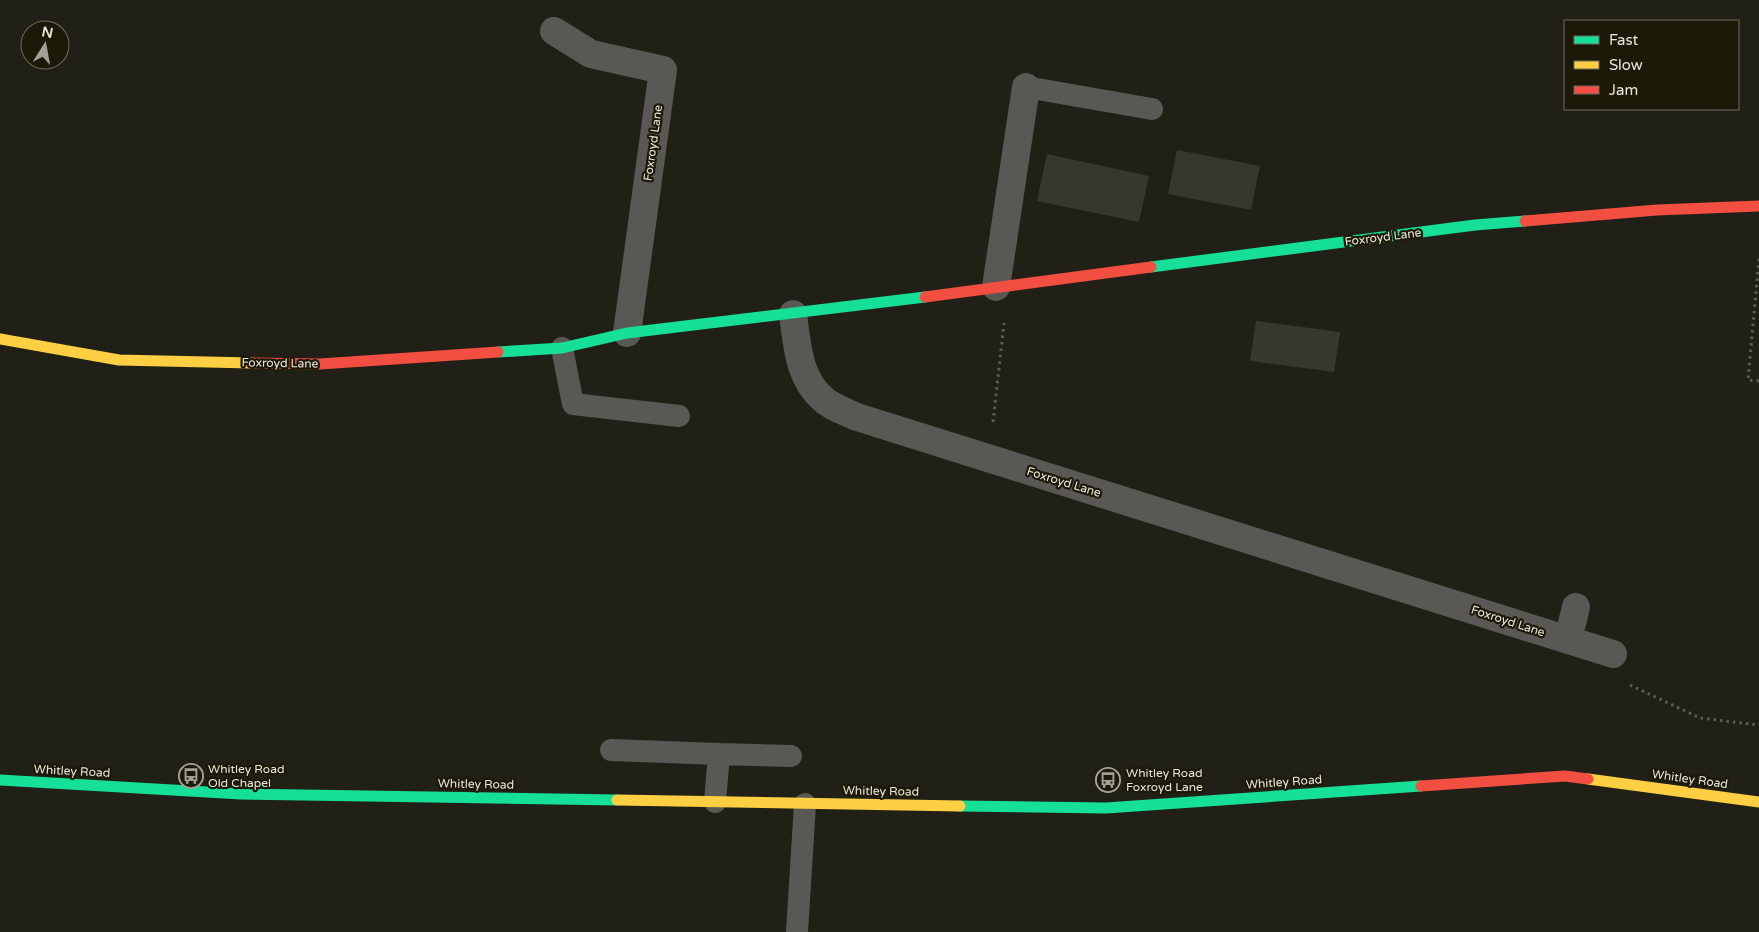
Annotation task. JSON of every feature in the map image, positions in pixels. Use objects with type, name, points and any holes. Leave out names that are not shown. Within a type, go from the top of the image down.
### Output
[{"type":"street","name":"Foxroyd Lane","points":[[554,31],[591,54],[664,70],[627,333]]},
{"type":"street","points":[[1002,286],[1026,87]]},
{"type":"street","name":"Foxroyd Lane","points":[[0,339],[119,360],[310,364],[562,348],[627,333],[793,314],[1475,225],[1656,210],[1759,206]]},
{"type":"street","name":"Foxroyd Lane","points":[[793,314],[798,352],[805,376],[823,400],[857,417],[1613,654]]},
{"type":"street","points":[[1568,640],[1576,607]]},
{"type":"street","name":"Whitley Road","points":[[0,780],[242,794],[1106,808],[1565,776],[1759,802]]},
{"type":"lane","points":[[1026,87],[1152,109]]},
{"type":"lane","points":[[562,348],[573,404],[679,416]]},
{"type":"lane","points":[[611,750],[792,756]]},
{"type":"lane","points":[[715,802],[718,754]]},
{"type":"lane","points":[[797,932],[805,804]]},
{"type":"path","points":[[1759,259],[1748,380],[1759,381]]},
{"type":"path","points":[[990,458],[1002,286]]},
{"type":"path","points":[[1613,654],[1619,680],[1700,718],[1759,725]]},
{"type":"building","points":[[1177,150],[1260,166],[1251,210],[1168,194]]},
{"type":"building","points":[[1047,154],[1149,176],[1139,222],[1037,201]]},
{"type":"building","points":[[1256,321],[1340,332],[1334,372],[1250,361]]},
{"type":"traffic: fast","points":[[1151,267],[1475,225],[1525,221]]},
{"type":"traffic: fast","points":[[498,352],[562,348],[627,333],[925,297]]},
{"type":"traffic: fast","points":[[0,780],[241,794],[617,800]]},
{"type":"traffic: fast","points":[[960,806],[1106,808],[1421,786]]},
{"type":"traffic: slow","points":[[0,339],[119,360],[251,363]]},
{"type":"traffic: slow","points":[[1588,779],[1759,802]]},
{"type":"traffic: slow","points":[[617,800],[960,806]]},
{"type":"traffic: jam","points":[[1525,221],[1657,210],[1759,206]]},
{"type":"traffic: jam","points":[[925,297],[1151,267]]},
{"type":"traffic: jam","points":[[251,363],[320,364],[498,352]]},
{"type":"traffic: jam","points":[[1421,786],[1565,776],[1588,779]]},
{"type":"place","name":"Whitley Road Old Chapel","points":[[191,776]]},
{"type":"place","name":"Whitley Road Foxroyd Lane","points":[[1108,780]]}]
